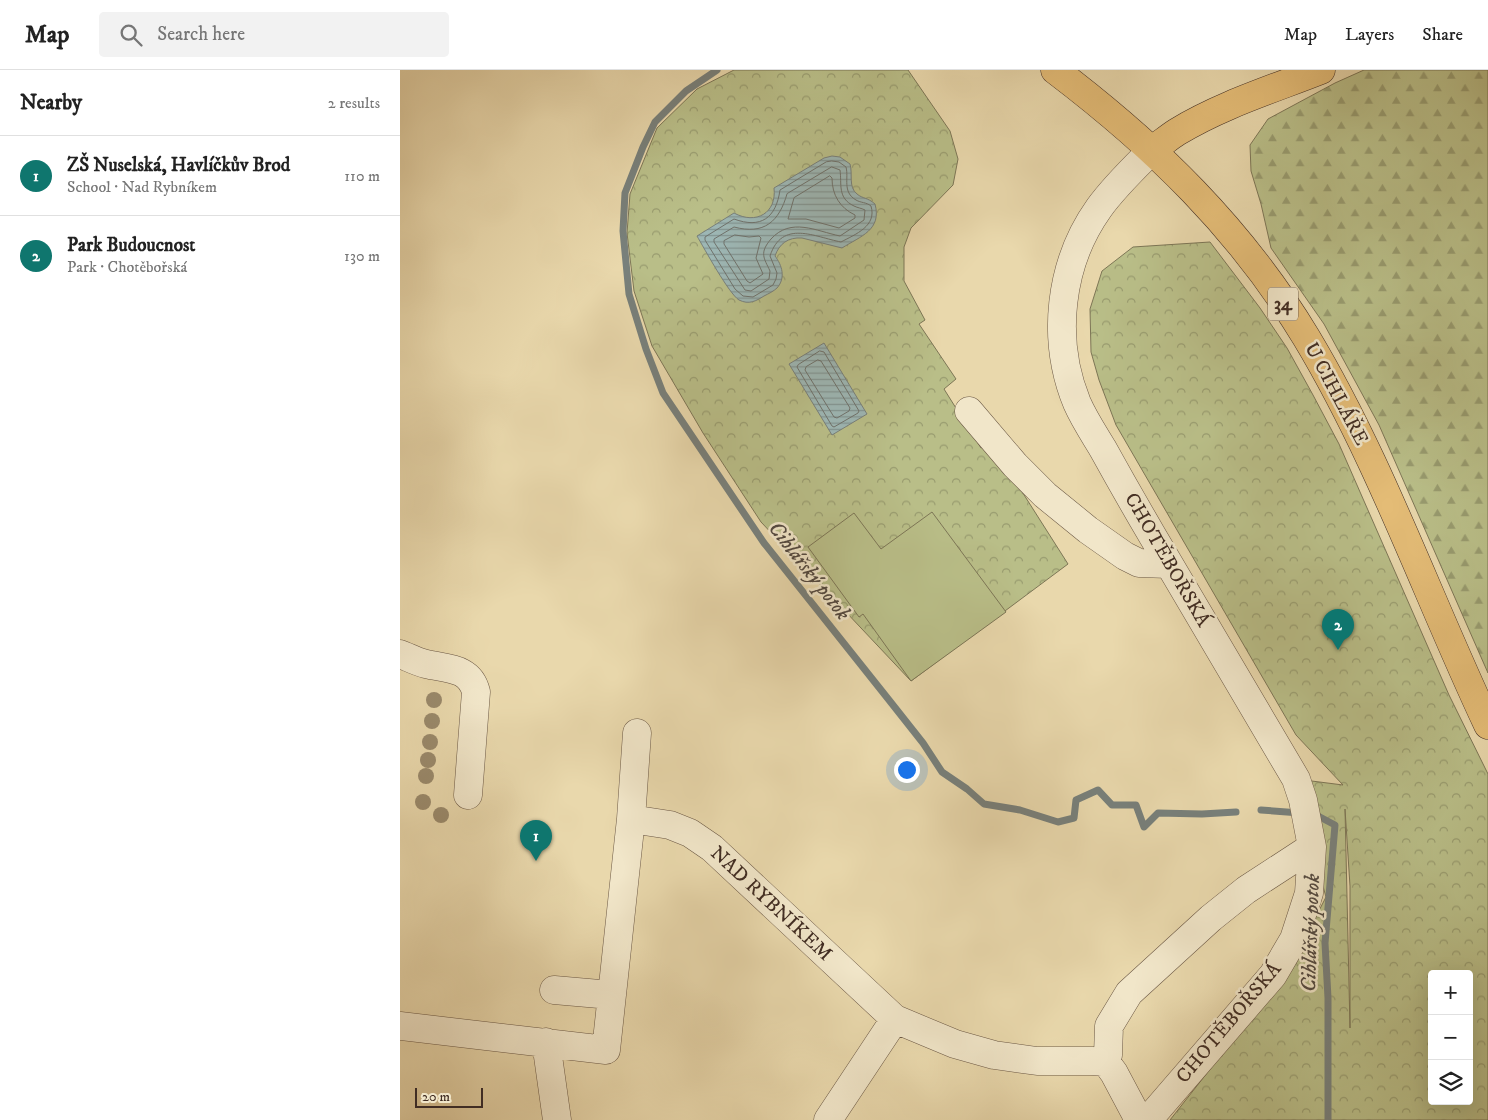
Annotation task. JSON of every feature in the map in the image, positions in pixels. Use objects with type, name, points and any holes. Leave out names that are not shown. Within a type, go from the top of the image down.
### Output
[{"type":"main road","name":"U CIHLÁŘE","points":[[1054,70],[1102,106],[1194,190],[1227,228],[1278,296],[1305,336],[1359,435],[1488,725]]},
{"type":"main road","name":"CHOTĚBOŘSKÁ","points":[[1152,150],[1177,132],[1197,121],[1321,70]]},
{"type":"street","name":"CHOTĚBOŘSKÁ","points":[[1148,1120],[1273,975],[1294,939],[1309,892],[1311,839],[1304,800],[1296,779],[1078,405],[1069,379],[1062,324],[1065,288],[1074,256],[1082,237],[1098,210],[1110,194],[1152,150]]},
{"type":"street","points":[[969,411],[1015,465],[1045,495],[1088,530],[1125,556],[1139,562],[1169,564]]},
{"type":"street","points":[[400,654],[424,664],[456,670],[471,679],[474,685],[476,692],[468,795]]},
{"type":"street","points":[[400,1026],[606,1050],[631,819],[638,733]]},
{"type":"street","name":"NAD RYBNÍKEM","points":[[631,819],[670,825],[690,833],[712,848],[895,1019],[955,1044],[994,1055],[1037,1060],[1092,1060],[1106,1062]]},
{"type":"street","points":[[1139,1120],[1114,1073],[1106,1062],[1109,1026],[1129,993],[1211,918],[1311,839]]},
{"type":"street","points":[[554,990],[611,995]]},
{"type":"street","points":[[828,1120],[895,1019]]},
{"type":"street","points":[[546,1042],[557,1120]]},
{"type":"green space","points":[[734,70],[908,70],[950,131],[958,159],[953,185],[911,228],[904,247],[904,281],[925,320],[919,324],[956,379],[944,389],[981,448],[991,443],[1068,564],[911,681],[761,522],[703,433],[652,346],[634,291],[627,233],[630,194],[657,128],[697,89]]},
{"type":"green space","points":[[1364,70],[1488,70],[1488,673],[1379,425],[1324,324],[1271,248],[1251,171],[1250,145],[1268,119],[1335,83]]},
{"type":"green space","points":[[1210,242],[1260,308],[1287,348],[1339,444],[1449,695],[1488,774],[1488,1120],[1170,1120],[1289,969],[1326,897],[1296,779],[1343,785],[1296,735],[1116,425],[1099,380],[1091,352],[1090,309],[1102,271],[1133,247]],"holes":[[[1345,809],[1350,886],[1350,1028]]]},
{"type":"green space","points":[[932,512],[1006,612],[911,681],[863,614],[859,617],[808,547],[854,513],[881,549]]},
{"type":"water","points":[[840,157],[850,164],[854,191],[859,196],[875,204],[876,213],[873,226],[863,236],[842,248],[802,238],[788,240],[779,248],[775,256],[780,263],[782,272],[780,284],[777,288],[752,302],[739,300],[723,280],[697,236],[734,213],[750,218],[763,214],[772,204],[774,188],[824,158]]},
{"type":"water","points":[[824,343],[867,414],[832,435],[789,364]]},
{"type":"waterway","name":"Cihlářský potok","points":[[717,70],[686,91],[655,122],[643,147],[625,193],[623,231],[629,294],[646,349],[663,393],[764,543],[923,743],[942,772],[967,789],[984,804],[1020,810],[1058,822],[1074,818],[1076,800],[1098,790],[1112,805],[1136,805],[1144,827],[1158,813],[1202,814],[1236,812]]},
{"type":"waterway","name":"Cihlářský potok","points":[[1261,810],[1300,813]]},
{"type":"waterway","name":"Cihlářský potok","points":[[1313,815],[1335,825],[1325,943],[1328,998],[1328,1120]]},
{"type":"place","name":"Park Budoucnost","points":[[1338,650]]},
{"type":"place","name":"ZŠ Nuselská, Havlíčkův Brod","points":[[536,861]]}]
